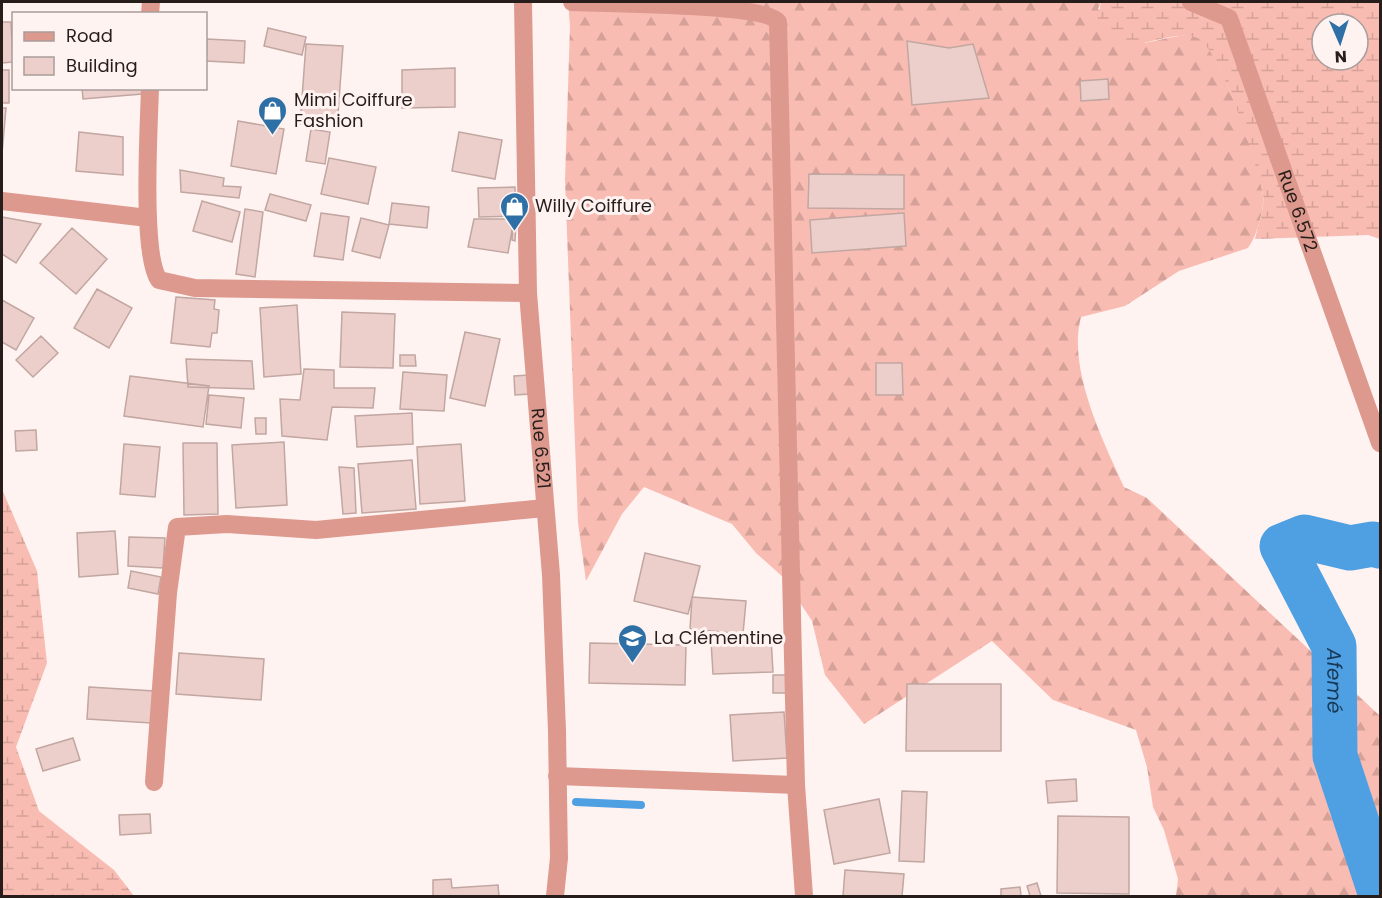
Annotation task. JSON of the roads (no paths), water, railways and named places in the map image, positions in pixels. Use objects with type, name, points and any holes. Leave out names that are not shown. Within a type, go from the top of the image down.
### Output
[{"type":"street","name":"Rue 6.521","points":[[524,2],[528,293],[551,575],[559,858],[555,897]]},
{"type":"street","points":[[572,2],[714,8],[762,13],[775,18],[778,22],[796,785],[804,897]]},
{"type":"street","name":"Rue 6.572","points":[[1191,2],[1229,18],[1380,443]]},
{"type":"street","points":[[150,90],[148,246],[153,273],[159,280],[170,284],[236,289],[528,293]]},
{"type":"street","points":[[2,201],[148,218]]},
{"type":"street","points":[[154,782],[168,593],[177,527],[227,524],[316,530],[545,508]]},
{"type":"street","points":[[557,776],[796,785]]},
{"type":"waterway","name":"Afemé","points":[[1380,546],[1373,544],[1350,548],[1304,537],[1282,546],[1334,646],[1335,756],[1380,887]]},
{"type":"waterway","points":[[576,802],[641,805]]},
{"type":"place","name":"Mimi Coiffure Fashion","points":[[273,136]]},
{"type":"place","name":"Willy Coiffure","points":[[514,232]]},
{"type":"place","name":"La Clémentine","points":[[633,664]]}]
